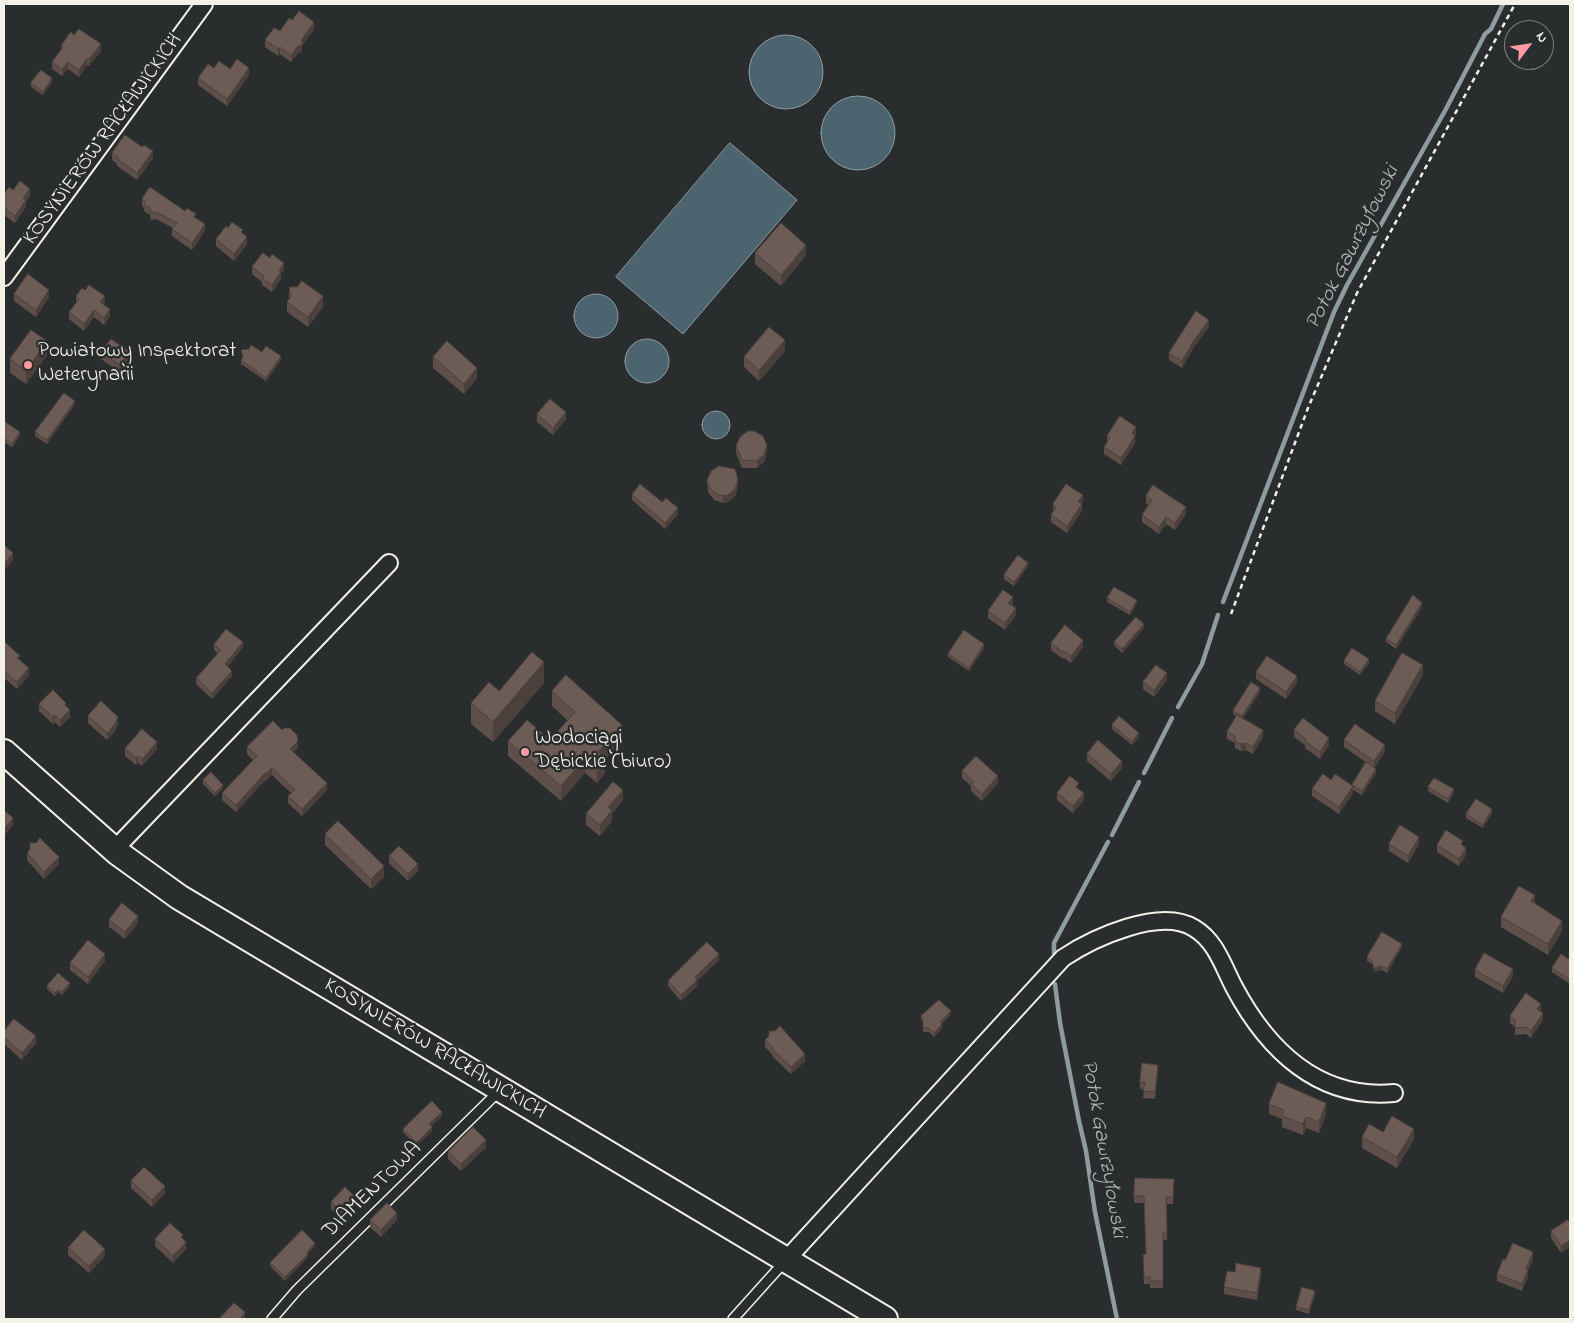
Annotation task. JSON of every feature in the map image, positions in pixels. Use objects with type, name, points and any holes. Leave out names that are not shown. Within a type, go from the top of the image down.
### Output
[{"type":"street","name":"KOSYNIERÓW RACŁAWICKICH","points":[[4,277],[204,4]]},
{"type":"street","points":[[114,850],[389,563]]},
{"type":"street","name":"KOSYNIERÓW RACŁAWICKICH","points":[[4,752],[114,850],[179,898],[885,1319]]},
{"type":"street","points":[[786,1260],[1063,958],[1080,946],[1102,936],[1144,924],[1162,920],[1179,922],[1194,928],[1205,936],[1218,953],[1237,993],[1264,1034],[1292,1062],[1313,1076],[1335,1086],[1361,1093],[1394,1093]]},
{"type":"lane","name":"DIAMENTOWA","points":[[272,1319],[297,1290],[493,1097],[502,1091]]},
{"type":"lane","points":[[733,1319],[786,1260]]},
{"type":"path","points":[[1231,614],[1308,408],[1357,293],[1516,4]]},
{"type":"water","points":[[779,35],[793,35],[807,41],[817,51],[823,65],[821,86],[807,103],[793,109],[779,109],[765,103],[755,93],[749,79],[749,65],[755,51],[765,41]]},
{"type":"water","points":[[851,96],[865,96],[879,102],[889,112],[895,126],[893,147],[879,164],[865,170],[851,170],[837,164],[827,154],[821,140],[821,126],[827,112],[837,102]]},
{"type":"water","points":[[730,143],[797,200],[683,334],[616,277]]},
{"type":"water","points":[[596,294],[608,298],[614,304],[618,316],[614,328],[608,334],[596,338],[584,334],[578,328],[574,316],[578,304],[584,298]]},
{"type":"water","points":[[647,339],[659,343],[665,349],[669,361],[665,373],[659,379],[647,383],[635,379],[629,373],[625,361],[629,349],[635,343]]},
{"type":"water","points":[[716,411],[726,415],[730,425],[726,435],[716,439],[706,435],[702,425],[706,415]]},
{"type":"building","points":[[299,11],[314,22],[302,39],[302,45],[298,46],[291,55],[265,40],[274,28],[280,31],[289,18],[292,20]]},
{"type":"building","points":[[79,29],[101,44],[89,59],[87,58],[79,70],[68,62],[62,69],[52,62],[63,47],[61,46],[69,34],[71,32],[74,35]]},
{"type":"building","points":[[237,59],[249,68],[227,99],[198,78],[208,64],[214,68],[219,61],[230,69]]},
{"type":"building","points":[[41,70],[52,78],[43,92],[31,83]]},
{"type":"building","points":[[125,135],[142,147],[144,145],[153,151],[137,173],[117,159],[119,158],[112,153]]},
{"type":"building","points":[[20,181],[30,189],[23,198],[26,200],[15,216],[4,208],[4,194],[9,187],[13,190]]},
{"type":"building","points":[[150,187],[185,211],[187,208],[196,214],[194,217],[205,224],[192,243],[172,229],[177,223],[156,212],[151,213],[150,208],[144,204],[146,202],[142,199]]},
{"type":"building","points":[[232,222],[243,230],[241,232],[247,237],[234,254],[216,239],[226,226],[228,228]]},
{"type":"building","points":[[781,223],[806,245],[781,275],[755,253]]},
{"type":"building","points":[[263,253],[270,258],[272,254],[284,263],[279,271],[281,272],[272,285],[252,267]]},
{"type":"building","points":[[28,274],[49,290],[36,310],[14,294]]},
{"type":"building","points":[[302,281],[323,296],[308,317],[287,302],[291,297],[289,287],[297,287]]},
{"type":"building","points":[[89,285],[105,296],[100,302],[110,309],[104,318],[94,310],[84,324],[69,312],[79,299],[76,296],[82,288],[85,290]]},
{"type":"building","points":[[1196,311],[1209,320],[1194,340],[1182,361],[1169,353]]},
{"type":"building","points":[[769,327],[785,340],[759,370],[744,357]]},
{"type":"building","points":[[31,330],[47,341],[26,371],[10,359]]},
{"type":"building","points":[[111,339],[129,351],[120,365],[101,352]]},
{"type":"building","points":[[447,341],[477,368],[464,384],[433,357]]},
{"type":"building","points":[[251,345],[262,352],[266,346],[281,356],[266,378],[241,360],[243,356],[241,350],[249,349]]},
{"type":"building","points":[[64,393],[75,401],[47,440],[35,432]]},
{"type":"building","points":[[550,399],[566,412],[553,428],[537,414]]},
{"type":"building","points":[[1120,416],[1136,427],[1132,433],[1135,436],[1121,458],[1104,447],[1110,438],[1107,436]]},
{"type":"building","points":[[4,421],[20,432],[12,444],[4,438]]},
{"type":"building","points":[[748,431],[754,431],[763,436],[767,445],[764,455],[757,461],[742,460],[736,446],[740,437]]},
{"type":"building","points":[[719,466],[735,469],[738,480],[735,489],[728,495],[723,496],[714,493],[708,485],[707,480],[711,471]]},
{"type":"building","points":[[640,484],[662,502],[666,498],[678,508],[665,523],[632,495]]},
{"type":"building","points":[[1066,484],[1083,495],[1078,502],[1082,504],[1067,526],[1051,515],[1056,507],[1053,504]]},
{"type":"building","points":[[1153,485],[1186,507],[1175,523],[1166,517],[1159,527],[1142,515],[1152,500],[1146,496]]},
{"type":"building","points":[[4,545],[13,553],[4,564]]},
{"type":"building","points":[[1018,555],[1028,563],[1014,582],[1004,575]]},
{"type":"building","points":[[1114,587],[1137,600],[1130,612],[1107,598]]},
{"type":"building","points":[[1003,590],[1013,597],[1008,603],[1016,608],[1005,623],[988,611]]},
{"type":"building","points":[[1413,595],[1422,603],[1396,645],[1386,639]]},
{"type":"building","points":[[1136,617],[1144,624],[1122,649],[1114,642]]},
{"type":"building","points":[[1065,625],[1083,640],[1071,656],[1051,643]]},
{"type":"building","points":[[226,629],[243,642],[225,664],[232,671],[212,693],[196,678],[221,650],[214,645]]},
{"type":"building","points":[[964,630],[984,644],[969,668],[948,654]]},
{"type":"building","points":[[4,641],[20,656],[17,658],[29,668],[17,682],[4,671]]},
{"type":"building","points":[[1352,648],[1369,659],[1360,672],[1344,661]]},
{"type":"building","points":[[532,652],[544,662],[493,722],[471,703],[489,682],[499,691]]},
{"type":"building","points":[[1402,653],[1423,665],[1395,713],[1375,701]]},
{"type":"building","points":[[1267,656],[1297,676],[1286,692],[1256,672]]},
{"type":"building","points":[[1156,665],[1167,673],[1154,690],[1143,682]]},
{"type":"building","points":[[566,675],[622,725],[598,752],[605,758],[597,768],[585,758],[561,786],[508,741],[527,720],[550,740],[575,712],[552,691]]},
{"type":"building","points":[[1251,682],[1260,688],[1242,716],[1233,711]]},
{"type":"building","points":[[53,690],[70,710],[60,720],[55,715],[53,717],[39,704]]},
{"type":"building","points":[[101,701],[118,717],[107,733],[88,716]]},
{"type":"building","points":[[1237,715],[1263,730],[1253,747],[1246,743],[1241,744],[1235,741],[1235,736],[1227,732]]},
{"type":"building","points":[[1119,716],[1139,733],[1132,742],[1112,725]]},
{"type":"building","points":[[1303,718],[1329,738],[1320,752],[1294,730]]},
{"type":"building","points":[[273,721],[282,730],[290,728],[297,735],[298,741],[290,749],[327,783],[302,809],[288,796],[295,790],[272,768],[265,773],[236,805],[222,793],[257,756],[247,747]]},
{"type":"building","points":[[1355,724],[1385,745],[1374,761],[1344,740]]},
{"type":"building","points":[[142,729],[157,742],[142,759],[138,756],[136,758],[125,749]]},
{"type":"building","points":[[1098,740],[1122,761],[1111,774],[1087,754]]},
{"type":"building","points":[[976,756],[998,776],[982,794],[971,784],[974,782],[962,771]]},
{"type":"building","points":[[1366,762],[1376,769],[1362,791],[1352,785]]},
{"type":"building","points":[[211,772],[223,785],[215,793],[203,780]]},
{"type":"building","points":[[1323,774],[1331,780],[1335,774],[1353,786],[1339,807],[1312,789]]},
{"type":"building","points":[[1070,776],[1079,783],[1076,787],[1084,793],[1073,806],[1057,793]]},
{"type":"building","points":[[1434,778],[1454,789],[1448,799],[1428,787]]},
{"type":"building","points":[[613,782],[623,790],[608,807],[612,810],[600,825],[586,814]]},
{"type":"building","points":[[1476,799],[1492,809],[1483,825],[1466,814]]},
{"type":"building","points":[[4,810],[13,818],[4,829]]},
{"type":"building","points":[[338,821],[384,866],[371,879],[325,834]]},
{"type":"building","points":[[1400,825],[1419,837],[1408,856],[1389,844]]},
{"type":"building","points":[[1446,830],[1463,841],[1461,844],[1466,848],[1459,859],[1437,845]]},
{"type":"building","points":[[40,838],[59,857],[44,872],[27,853],[30,849],[30,843],[36,843]]},
{"type":"building","points":[[399,846],[418,864],[408,874],[389,856]]},
{"type":"building","points":[[1519,886],[1535,895],[1531,901],[1562,921],[1548,944],[1501,917]]},
{"type":"building","points":[[122,903],[138,916],[125,932],[109,920]]},
{"type":"building","points":[[1382,932],[1402,944],[1387,969],[1382,966],[1374,968],[1372,961],[1367,957]]},
{"type":"building","points":[[88,940],[105,954],[88,977],[70,963]]},
{"type":"building","points":[[707,942],[719,954],[695,977],[697,980],[681,995],[668,981]]},
{"type":"building","points":[[1484,953],[1513,969],[1503,986],[1475,970]]},
{"type":"building","points":[[1561,954],[1570,960],[1570,980],[1552,968]]},
{"type":"building","points":[[58,973],[70,983],[62,992],[58,989],[55,993],[47,986]]},
{"type":"building","points":[[1526,993],[1541,1004],[1537,1009],[1543,1013],[1531,1031],[1526,1027],[1515,1028],[1515,1020],[1510,1016]]},
{"type":"building","points":[[939,1000],[951,1011],[940,1022],[942,1024],[934,1033],[929,1028],[923,1028],[921,1016]]},
{"type":"building","points":[[14,1019],[36,1036],[22,1053],[4,1037],[4,1031]]},
{"type":"building","points":[[780,1026],[805,1054],[791,1067],[765,1040],[769,1036],[769,1031],[775,1031]]},
{"type":"building","points":[[1142,1063],[1158,1065],[1155,1092],[1143,1091],[1145,1082],[1140,1082]]},
{"type":"building","points":[[1278,1082],[1326,1103],[1319,1122],[1306,1117],[1303,1124],[1282,1116],[1284,1110],[1269,1104]]},
{"type":"building","points":[[432,1101],[442,1112],[429,1124],[432,1127],[416,1143],[403,1129]]},
{"type":"building","points":[[1392,1116],[1414,1129],[1397,1157],[1362,1137],[1369,1124],[1383,1132]]},
{"type":"building","points":[[473,1127],[486,1140],[461,1164],[448,1152]]},
{"type":"building","points":[[144,1167],[165,1186],[152,1200],[131,1181]]},
{"type":"building","points":[[1135,1178],[1174,1179],[1173,1197],[1166,1197],[1167,1233],[1163,1233],[1163,1281],[1150,1281],[1150,1277],[1144,1277],[1143,1254],[1146,1254],[1144,1196],[1134,1196]]},
{"type":"building","points":[[345,1187],[354,1196],[341,1211],[331,1202]]},
{"type":"building","points":[[387,1203],[397,1213],[381,1230],[370,1220]]},
{"type":"building","points":[[1568,1220],[1570,1223],[1570,1240],[1561,1246],[1551,1231]]},
{"type":"building","points":[[170,1223],[183,1235],[181,1237],[186,1242],[173,1256],[155,1239]]},
{"type":"building","points":[[84,1230],[105,1249],[89,1266],[68,1248]]},
{"type":"building","points":[[302,1230],[315,1243],[307,1252],[308,1254],[285,1277],[270,1263]]},
{"type":"building","points":[[1513,1243],[1533,1252],[1522,1284],[1497,1274],[1503,1259],[1505,1260]]},
{"type":"building","points":[[1236,1263],[1261,1268],[1257,1293],[1224,1287],[1227,1271],[1235,1272]]},
{"type":"building","points":[[1302,1287],[1315,1291],[1309,1310],[1296,1307]]},
{"type":"building","points":[[234,1303],[245,1312],[240,1319],[219,1319]]},
{"type":"waterway","name":"Potok Gawrzyłowski","points":[[1223,602],[1334,312],[1347,285],[1446,109],[1485,34],[1491,29],[1503,4]]},
{"type":"waterway","name":"Potok Gawrzyłowski","points":[[1178,707],[1202,664],[1218,615]]},
{"type":"waterway","name":"Potok Gawrzyłowski","points":[[1144,773],[1172,718]]},
{"type":"waterway","name":"Potok Gawrzyłowski","points":[[1112,835],[1139,782]]},
{"type":"waterway","name":"Potok Gawrzyłowski","points":[[1054,953],[1054,943],[1108,842]]},
{"type":"waterway","name":"Potok Gawrzyłowski","points":[[1055,984],[1060,1023],[1117,1319]]},
{"type":"place","name":"Powiatowy Inspektorat Weterynarii","points":[[28,365]]},
{"type":"place","name":"Wodociągi Dębickie (biuro)","points":[[525,752]]}]
